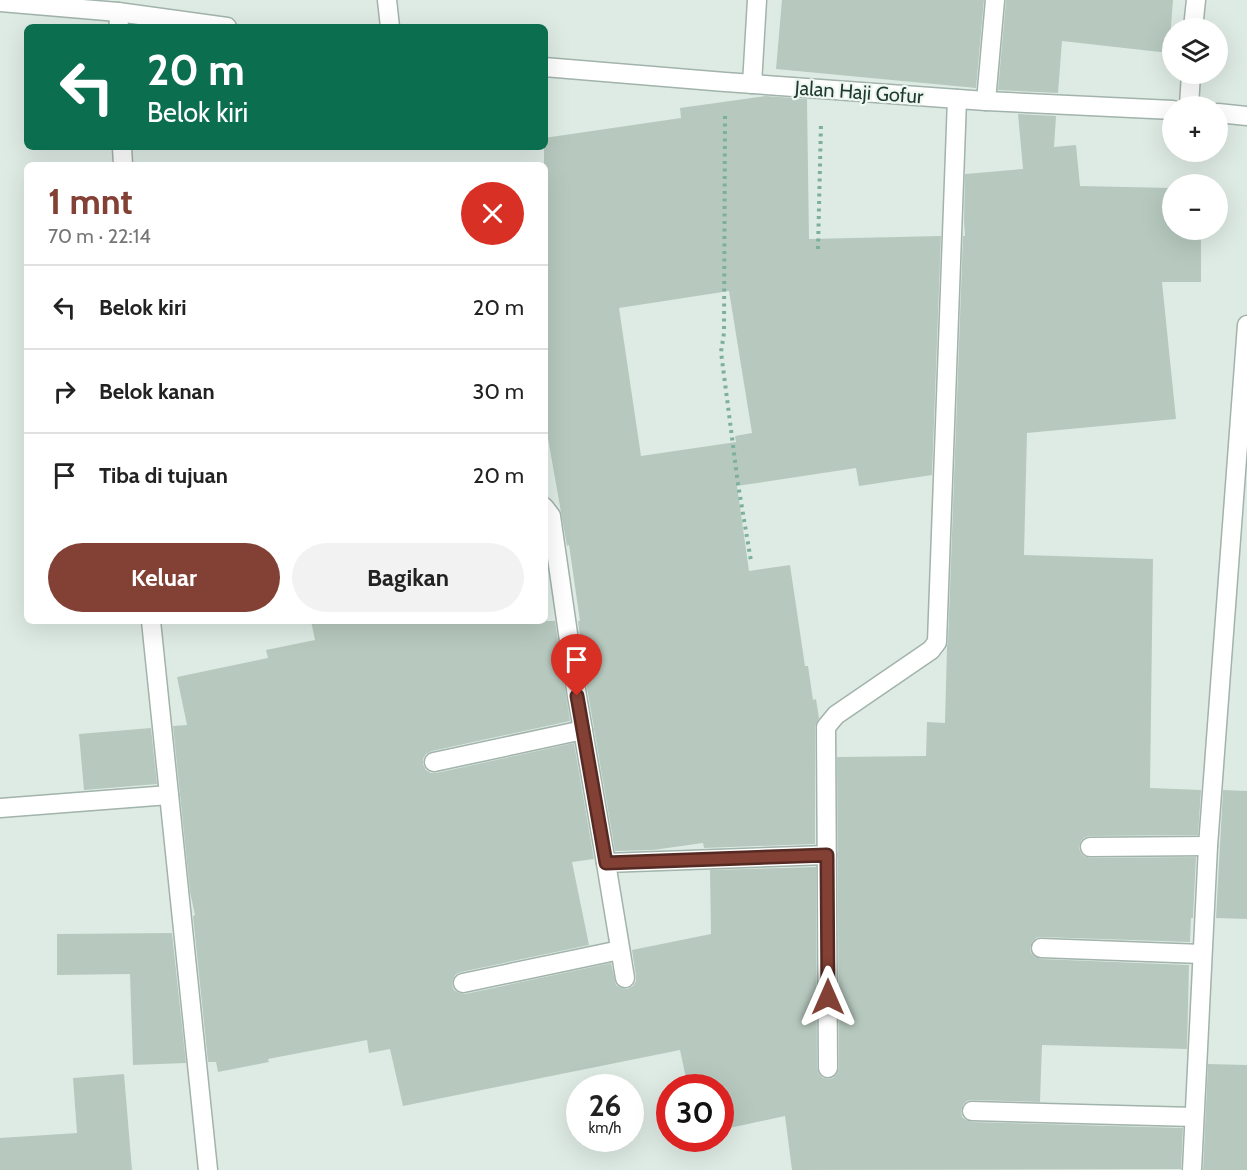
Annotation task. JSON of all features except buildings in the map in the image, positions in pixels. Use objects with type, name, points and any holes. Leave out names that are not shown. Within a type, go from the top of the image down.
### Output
[{"type":"street","points":[[387,0],[390,24]]},
{"type":"street","points":[[752,84],[757,0]]},
{"type":"street","points":[[986,101],[995,0]]},
{"type":"street","points":[[1194,18],[1196,0]]},
{"type":"street","points":[[0,2],[118,19],[187,24]]},
{"type":"street","name":"Jalan Haji Gofur","points":[[548,67],[822,90],[1162,109]]},
{"type":"street","points":[[828,1068],[826,728],[836,714],[932,650],[937,642],[957,99]]},
{"type":"street","points":[[1228,114],[1247,116]]},
{"type":"street","points":[[1192,1170],[1208,846],[1247,325]]},
{"type":"street","points":[[548,513],[625,978]]},
{"type":"street","points":[[151,624],[208,1170]]},
{"type":"street","points":[[434,762],[583,730]]},
{"type":"street","points":[[0,808],[169,795]]},
{"type":"street","points":[[1090,846],[1208,846]]},
{"type":"street","points":[[606,863],[827,855]]},
{"type":"street","points":[[1041,948],[1202,954]]},
{"type":"street","points":[[463,983],[620,950]]},
{"type":"street","points":[[972,1111],[1194,1117]]},
{"type":"path","points":[[725,82],[724,333],[721,352],[738,484],[751,561]]},
{"type":"path","points":[[818,249],[822,90]]},
{"type":"route","points":[[577,696],[606,863],[827,855],[828,997]]}]
